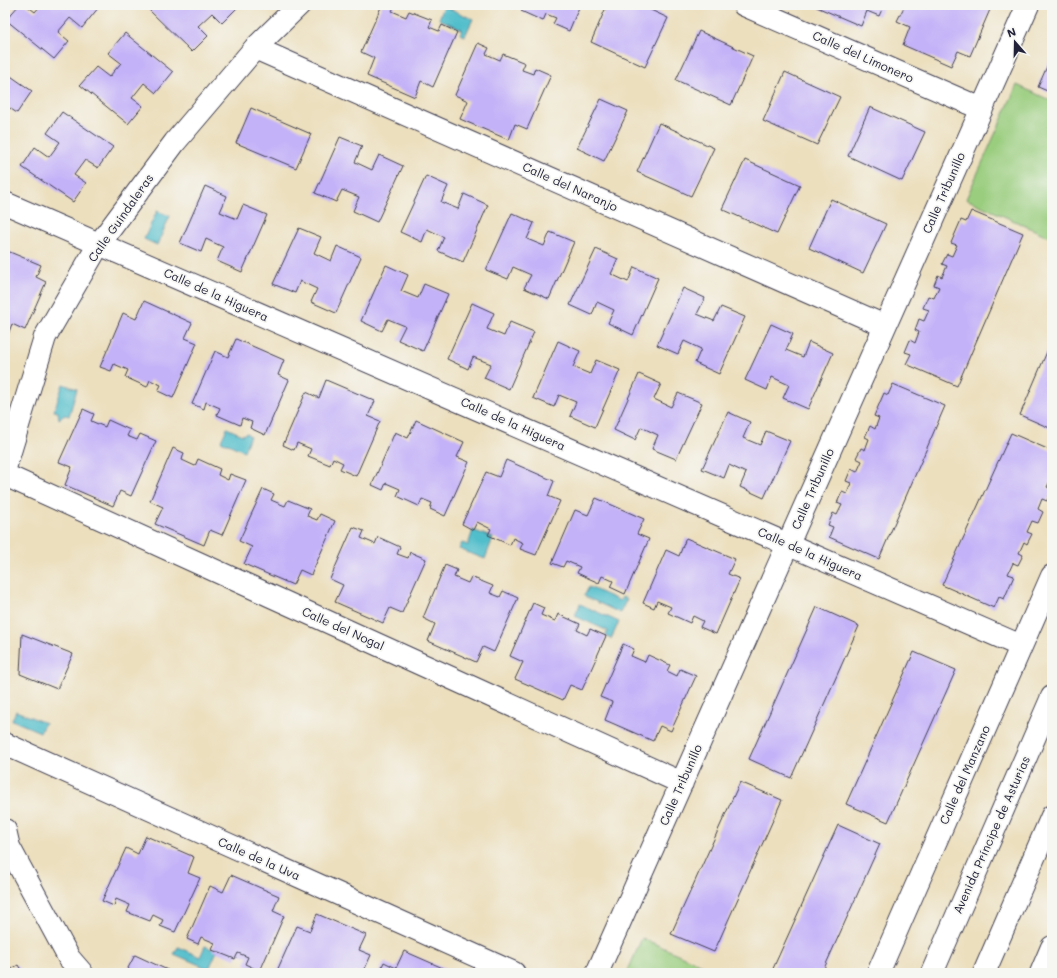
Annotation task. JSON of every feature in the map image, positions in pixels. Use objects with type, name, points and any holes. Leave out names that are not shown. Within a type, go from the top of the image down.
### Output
[{"type":"street","name":"Calle Guindaleras","points":[[5,468],[45,337],[100,244],[175,142],[255,48],[299,5]]},
{"type":"street","name":"Calle del Limonero","points":[[744,5],[982,109]]},
{"type":"street","name":"Calle Tribunillo","points":[[597,973],[1028,5]]},
{"type":"street","name":"Calle del Naranjo","points":[[255,48],[885,326]]},
{"type":"street","name":"Calle de la Higuera","points":[[5,203],[1021,646]]},
{"type":"street","name":"Calle del Nogal","points":[[5,475],[682,783]]},
{"type":"street","name":"Calle del Manzano","points":[[878,973],[1052,576]]},
{"type":"street","name":"Avenida Príncipe de Asturias","points":[[932,973],[1052,697]]},
{"type":"street","name":"Calle de la Uva","points":[[5,744],[514,973]]},
{"type":"street","points":[[984,973],[1052,816]]},
{"type":"street","points":[[5,830],[9,847],[69,958],[82,973]]},
{"type":"street","points":[[1041,973],[1052,947]]},
{"type":"green space","points":[[1017,85],[1052,101],[1052,238],[966,199]]},
{"type":"green space","points":[[642,938],[720,973],[627,973]]},
{"type":"water","points":[[444,6],[473,19],[465,36],[460,34],[462,29],[439,19]]},
{"type":"water","points":[[157,211],[170,216],[157,245],[144,239]]},
{"type":"water","points":[[63,384],[77,389],[69,416],[65,415],[59,419],[58,412],[54,411]]},
{"type":"water","points":[[227,428],[242,435],[247,433],[250,436],[244,451],[221,441]]},
{"type":"water","points":[[473,530],[493,538],[485,559],[459,549],[462,543],[468,545]]},
{"type":"water","points":[[589,587],[620,601],[622,597],[627,599],[620,613],[584,596]]},
{"type":"water","points":[[580,604],[619,622],[611,639],[605,636],[608,631],[575,616]]},
{"type":"water","points":[[16,711],[45,723],[40,732],[12,720]]},
{"type":"water","points":[[205,946],[217,951],[209,969],[174,954],[178,947],[200,957]]},
{"type":"building","points":[[19,5],[26,5],[35,12],[41,5],[96,5],[99,7],[82,28],[70,18],[58,32],[69,41],[54,59],[6,20]]},
{"type":"building","points":[[152,5],[240,5],[222,23],[212,13],[198,26],[208,36],[192,52],[148,9]]},
{"type":"building","points":[[382,5],[395,5],[392,11],[406,17],[409,11],[432,20],[429,27],[439,31],[442,25],[457,32],[433,87],[421,81],[415,97],[367,76],[374,58],[361,52]]},
{"type":"building","points":[[523,5],[580,5],[569,31],[553,24],[556,18],[546,14],[543,21],[521,11]]},
{"type":"building","points":[[607,5],[640,5],[668,18],[645,67],[591,42]]},
{"type":"building","points":[[812,5],[884,5],[879,16],[867,11],[861,26]]},
{"type":"building","points":[[905,5],[992,5],[970,56],[958,51],[951,66],[903,45],[910,27],[897,21]]},
{"type":"building","points":[[699,31],[753,56],[731,105],[676,80]]},
{"type":"building","points":[[125,33],[173,72],[156,93],[144,83],[132,98],[143,106],[128,124],[80,85],[96,67],[109,77],[121,63],[108,53]]},
{"type":"building","points":[[478,43],[489,48],[486,54],[500,60],[503,54],[525,63],[522,70],[533,74],[535,68],[551,75],[527,129],[515,124],[509,140],[460,119],[468,101],[455,95]]},
{"type":"building","points":[[1052,55],[1052,93],[1038,87]]},
{"type":"building","points":[[5,72],[32,91],[17,113],[5,105]]},
{"type":"building","points":[[785,72],[840,97],[817,145],[763,121]]},
{"type":"building","points":[[601,99],[628,111],[604,161],[577,148]]},
{"type":"building","points":[[870,107],[925,132],[902,181],[848,156]]},
{"type":"building","points":[[251,108],[311,134],[296,168],[236,143]]},
{"type":"building","points":[[62,112],[113,147],[98,168],[85,160],[74,175],[86,183],[73,202],[22,167],[35,147],[49,157],[60,142],[47,133]]},
{"type":"building","points":[[659,123],[714,148],[691,196],[637,172]]},
{"type":"building","points":[[340,137],[362,146],[355,162],[372,170],[379,155],[403,166],[377,222],[353,211],[359,197],[342,190],[336,202],[315,193]]},
{"type":"building","points":[[745,160],[800,185],[777,234],[722,209]]},
{"type":"building","points":[[426,176],[448,186],[441,202],[458,209],[464,194],[488,205],[463,262],[438,251],[444,237],[427,229],[422,242],[400,232]]},
{"type":"building","points":[[205,186],[227,196],[220,212],[237,219],[243,205],[267,215],[242,272],[217,261],[223,247],[206,239],[201,252],[180,243]]},
{"type":"building","points":[[831,199],[886,224],[863,273],[809,248]]},
{"type":"building","points":[[971,211],[1023,233],[957,386],[906,364],[911,354],[905,352],[910,340],[915,343],[919,332],[915,330],[919,319],[924,321],[929,310],[923,308],[928,296],[934,298],[939,287],[934,285],[938,275],[942,277],[947,266],[942,264],[947,254],[952,256],[957,245],[951,243],[961,220],[966,222]]},
{"type":"building","points":[[512,213],[534,223],[527,239],[544,246],[550,232],[574,242],[549,299],[524,288],[531,275],[513,267],[508,279],[486,270]]},
{"type":"building","points":[[299,228],[321,237],[314,253],[331,261],[337,246],[361,257],[336,313],[311,302],[317,289],[300,281],[295,293],[273,284]]},
{"type":"building","points":[[596,249],[618,259],[611,274],[628,282],[634,267],[658,278],[633,335],[608,323],[614,310],[597,302],[592,315],[570,305]]},
{"type":"building","points":[[5,250],[41,265],[36,277],[46,282],[25,330],[12,324],[7,337],[5,337]]},
{"type":"building","points":[[386,265],[408,275],[401,291],[418,298],[424,284],[448,294],[423,351],[398,340],[405,326],[388,319],[382,331],[361,321]]},
{"type":"building","points":[[683,288],[705,298],[697,314],[714,321],[721,307],[745,317],[719,374],[695,363],[701,349],[684,341],[678,354],[657,345]]},
{"type":"building","points":[[144,301],[192,323],[185,338],[197,343],[173,398],[158,391],[161,385],[150,380],[147,387],[125,377],[128,370],[114,364],[111,371],[100,367],[123,313],[136,319]]},
{"type":"building","points":[[472,303],[494,313],[487,329],[504,336],[510,322],[534,332],[509,389],[484,378],[491,364],[473,357],[468,369],[447,359]]},
{"type":"building","points":[[771,324],[793,334],[786,350],[803,357],[809,342],[833,353],[808,409],[783,398],[789,385],[772,377],[767,390],[745,380]]},
{"type":"building","points":[[236,339],[284,360],[278,375],[289,380],[265,435],[250,428],[252,422],[242,418],[240,425],[217,415],[220,408],[206,402],[204,409],[192,404],[215,351],[228,357]]},
{"type":"building","points":[[1052,340],[1052,429],[1020,415]]},
{"type":"building","points":[[558,341],[580,351],[573,367],[590,374],[596,360],[620,370],[595,427],[570,416],[576,402],[559,395],[554,407],[533,398]]},
{"type":"building","points":[[639,374],[661,384],[654,399],[671,407],[678,393],[702,403],[676,459],[652,449],[658,435],[641,427],[635,440],[614,430]]},
{"type":"building","points":[[326,380],[375,401],[368,416],[380,421],[356,476],[340,469],[343,463],[333,458],[330,465],[308,456],[311,449],[297,443],[294,450],[283,445],[306,392],[319,398]]},
{"type":"building","points":[[893,384],[945,406],[879,559],[829,537],[833,527],[828,525],[833,513],[837,515],[842,505],[837,503],[842,492],[847,494],[851,483],[846,481],[851,469],[857,472],[862,461],[856,458],[861,448],[865,450],[869,439],[865,437],[870,426],[875,429],[879,418],[874,416],[884,393],[888,395]]},
{"type":"building","points":[[83,409],[94,414],[91,421],[105,427],[108,420],[130,430],[127,436],[137,440],[140,434],[156,441],[131,496],[120,491],[113,506],[65,485],[72,467],[59,462]]},
{"type":"building","points":[[728,412],[750,422],[743,438],[760,445],[766,431],[790,441],[764,498],[740,487],[746,473],[729,465],[724,478],[702,469]]},
{"type":"building","points":[[416,420],[464,442],[457,457],[469,462],[445,516],[430,509],[432,503],[422,499],[419,506],[397,496],[400,489],[386,483],[383,490],[372,485],[395,432],[408,438]]},
{"type":"building","points":[[1011,433],[1052,451],[1052,477],[1047,487],[1052,490],[1047,501],[1042,499],[1038,509],[1043,512],[1038,523],[1032,521],[1027,532],[1032,534],[1027,544],[1024,542],[1019,553],[1023,555],[1018,565],[1013,563],[1008,574],[1014,576],[1004,599],[999,597],[994,608],[942,585]]},
{"type":"building","points":[[173,448],[184,453],[182,460],[195,466],[198,459],[220,469],[218,475],[228,480],[230,474],[246,480],[222,535],[210,530],[204,545],[155,524],[163,507],[150,501]]},
{"type":"building","points":[[506,460],[554,481],[548,496],[560,501],[536,555],[520,549],[523,543],[513,538],[510,545],[488,535],[491,529],[477,522],[473,530],[462,524],[486,472],[499,477]]},
{"type":"building","points":[[263,489],[274,494],[271,500],[285,506],[288,500],[310,509],[307,516],[317,520],[320,514],[335,521],[311,575],[300,570],[293,585],[244,564],[252,547],[239,541]]},
{"type":"building","points":[[596,498],[644,519],[637,534],[649,539],[625,594],[610,587],[613,581],[602,576],[599,583],[577,573],[580,567],[566,561],[563,567],[552,563],[575,510],[588,515]]},
{"type":"building","points":[[353,527],[364,531],[361,538],[375,544],[378,537],[400,547],[397,554],[408,558],[410,552],[426,559],[402,613],[390,608],[383,623],[335,602],[343,585],[330,579]]},
{"type":"building","points":[[686,538],[735,559],[728,574],[740,579],[716,634],[700,627],[703,621],[693,616],[690,623],[668,613],[671,607],[657,601],[654,608],[643,603],[666,550],[679,556]]},
{"type":"building","points":[[445,565],[457,570],[454,577],[468,583],[471,577],[493,586],[490,593],[500,597],[503,591],[518,598],[494,652],[483,647],[476,662],[428,641],[435,624],[423,618]]},
{"type":"building","points":[[533,603],[544,608],[541,615],[555,621],[558,614],[580,624],[577,630],[587,635],[590,629],[606,636],[582,690],[570,685],[563,700],[515,679],[523,662],[510,656]]},
{"type":"building","points":[[817,607],[859,626],[791,778],[749,759]]},
{"type":"building","points":[[22,634],[73,654],[57,689],[20,674]]},
{"type":"building","points":[[623,644],[634,649],[631,656],[645,662],[648,655],[670,665],[667,671],[677,676],[680,669],[696,676],[671,731],[660,726],[653,741],[605,720],[612,702],[600,697]]},
{"type":"building","points":[[914,652],[956,670],[888,822],[846,804]]},
{"type":"building","points":[[740,782],[782,800],[714,952],[671,934]]},
{"type":"building","points":[[838,825],[880,844],[822,973],[771,973]]},
{"type":"building","points":[[146,836],[194,857],[188,873],[200,878],[175,932],[160,926],[163,920],[153,915],[150,921],[127,912],[130,905],[116,899],[114,906],[102,901],[126,848],[138,854]]},
{"type":"building","points":[[231,875],[279,896],[273,911],[284,916],[260,971],[245,964],[248,957],[238,953],[235,959],[212,950],[215,943],[201,937],[198,944],[187,939],[210,886],[223,892]]},
{"type":"building","points":[[317,914],[366,935],[359,950],[371,955],[363,973],[276,973],[297,926],[310,931]]},
{"type":"building","points":[[404,951],[452,973],[379,973],[384,962],[396,968]]},
{"type":"building","points":[[135,955],[174,973],[132,973],[128,968]]},
{"type":"building","points":[[18,965],[23,973],[5,973]]}]
